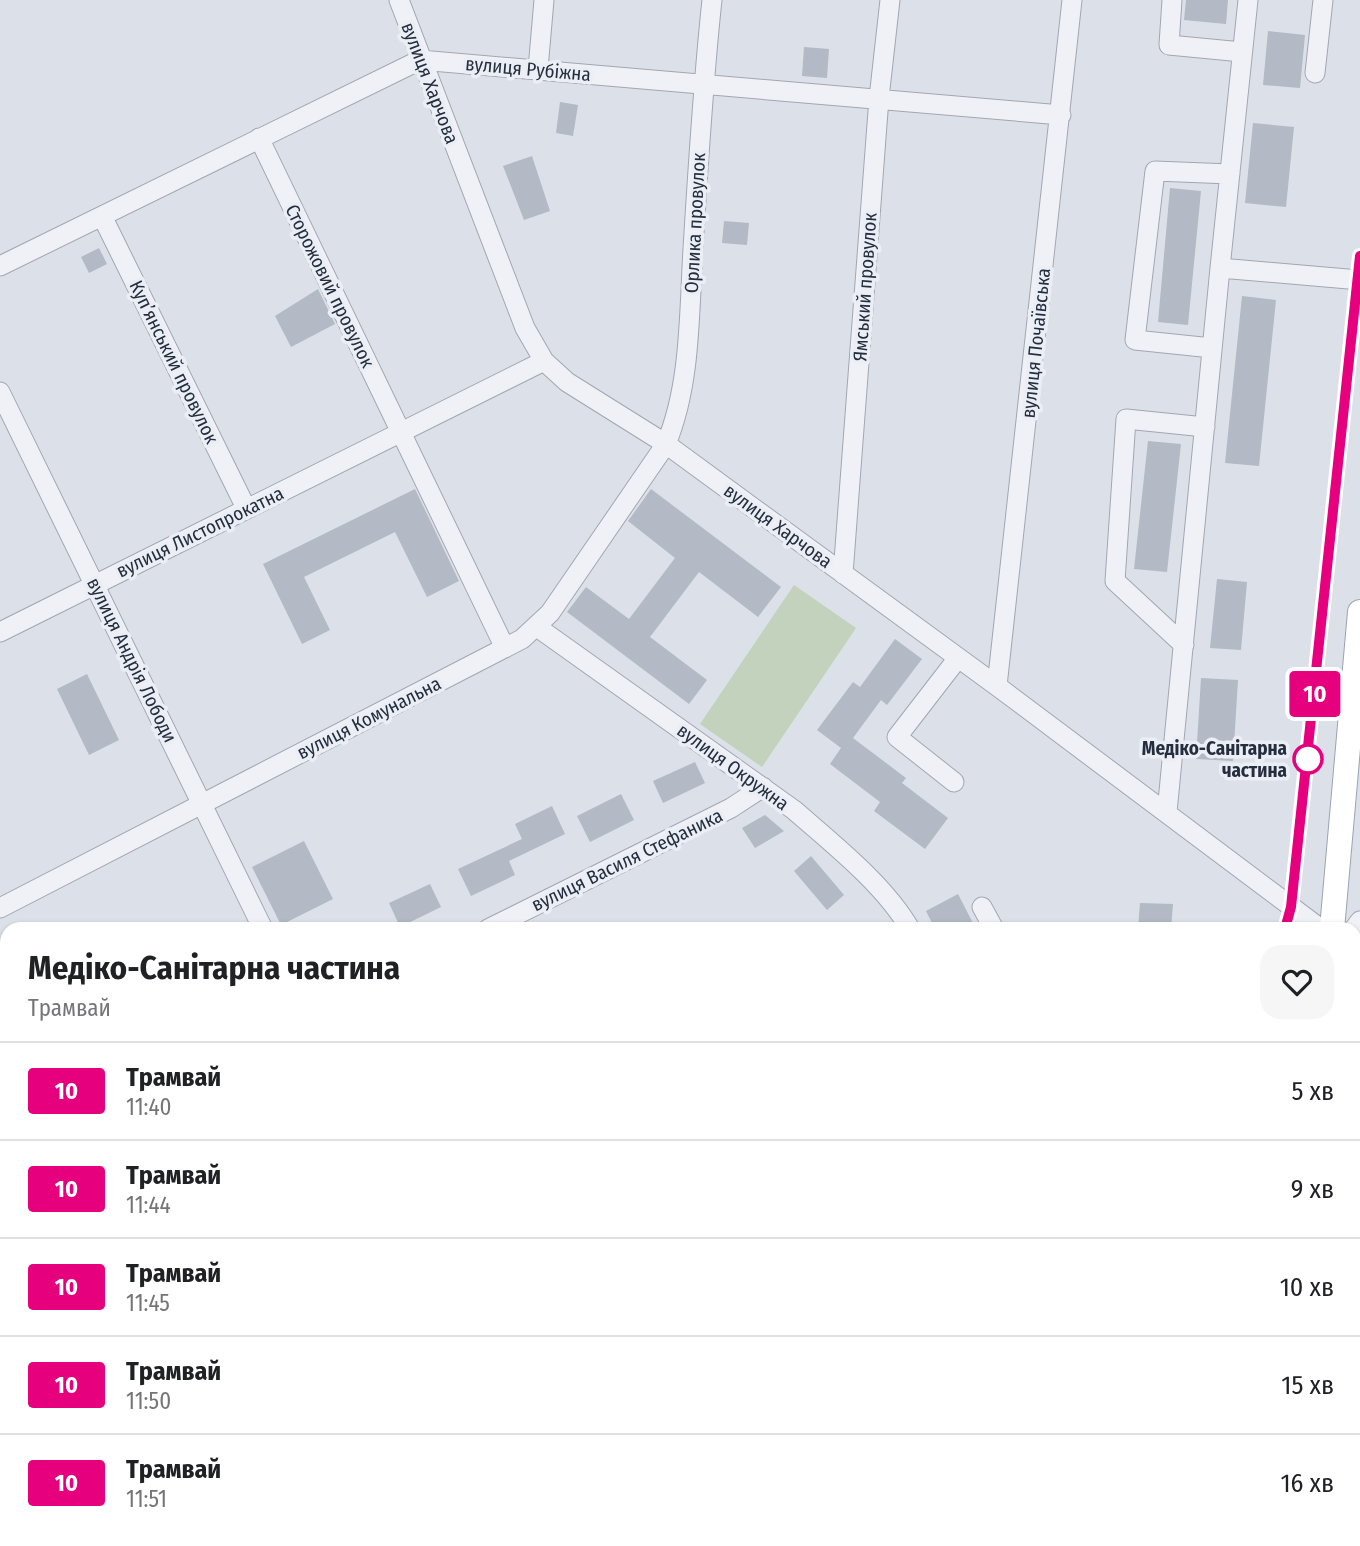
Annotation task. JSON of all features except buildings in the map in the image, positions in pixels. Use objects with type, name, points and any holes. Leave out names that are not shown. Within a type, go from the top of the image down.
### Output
[{"type":"main road","points":[[1333,922],[1360,612]]},
{"type":"street","name":"вулиця Харчова","points":[[399,0],[525,328],[544,361],[567,382],[666,443],[1312,922]]},
{"type":"street","points":[[538,69],[544,0]]},
{"type":"street","name":"Орлика провулок","points":[[666,443],[679,404],[689,324],[703,83],[712,0]]},
{"type":"street","name":"Ямський провулок","points":[[843,575],[879,98],[890,0]]},
{"type":"street","name":"вулиця Почаївська","points":[[997,686],[1072,0]]},
{"type":"street","points":[[1172,0],[1168,45],[1242,52]]},
{"type":"street","points":[[1167,812],[1248,0]]},
{"type":"street","points":[[1315,73],[1323,0]]},
{"type":"street","name":"вулиця Рубіжна","points":[[421,60],[1061,116]]},
{"type":"street","points":[[0,266],[421,60]]},
{"type":"street","name":"Сторожовий провулок","points":[[259,138],[505,648]]},
{"type":"street","points":[[1212,348],[1135,340],[1155,171],[1230,174]]},
{"type":"street","name":"Куп’янський провулок","points":[[102,216],[246,508]]},
{"type":"street","points":[[1220,268],[1360,280]]},
{"type":"street","name":"вулиця Листопрокатна","points":[[0,632],[544,361]]},
{"type":"street","name":"вулиця Андрія Лободи","points":[[0,392],[260,922]]},
{"type":"street","points":[[1184,645],[1115,581],[1126,419],[1205,428]]},
{"type":"street","name":"вулиця Комунальна","points":[[0,908],[505,648],[537,627],[550,613],[666,443]]},
{"type":"street","name":"вулиця Окружна","points":[[537,627],[763,787],[831,842],[894,906],[905,922]]},
{"type":"street","points":[[954,782],[897,737],[958,658]]},
{"type":"street","name":"вулиця Василя Стефаника","points":[[502,922],[731,808],[763,787]]},
{"type":"street","points":[[982,907],[990,922]]},
{"type":"green space","points":[[794,585],[856,628],[762,767],[700,724]]},
{"type":"tram line","points":[[1287,922],[1291,907],[1360,256]]},
{"type":"tram line","name":"10","points":[[1287,922],[1308,762],[1360,256]]},
{"type":"place","name":"Медіко-Санітарна частина","points":[[1308,759]]}]
